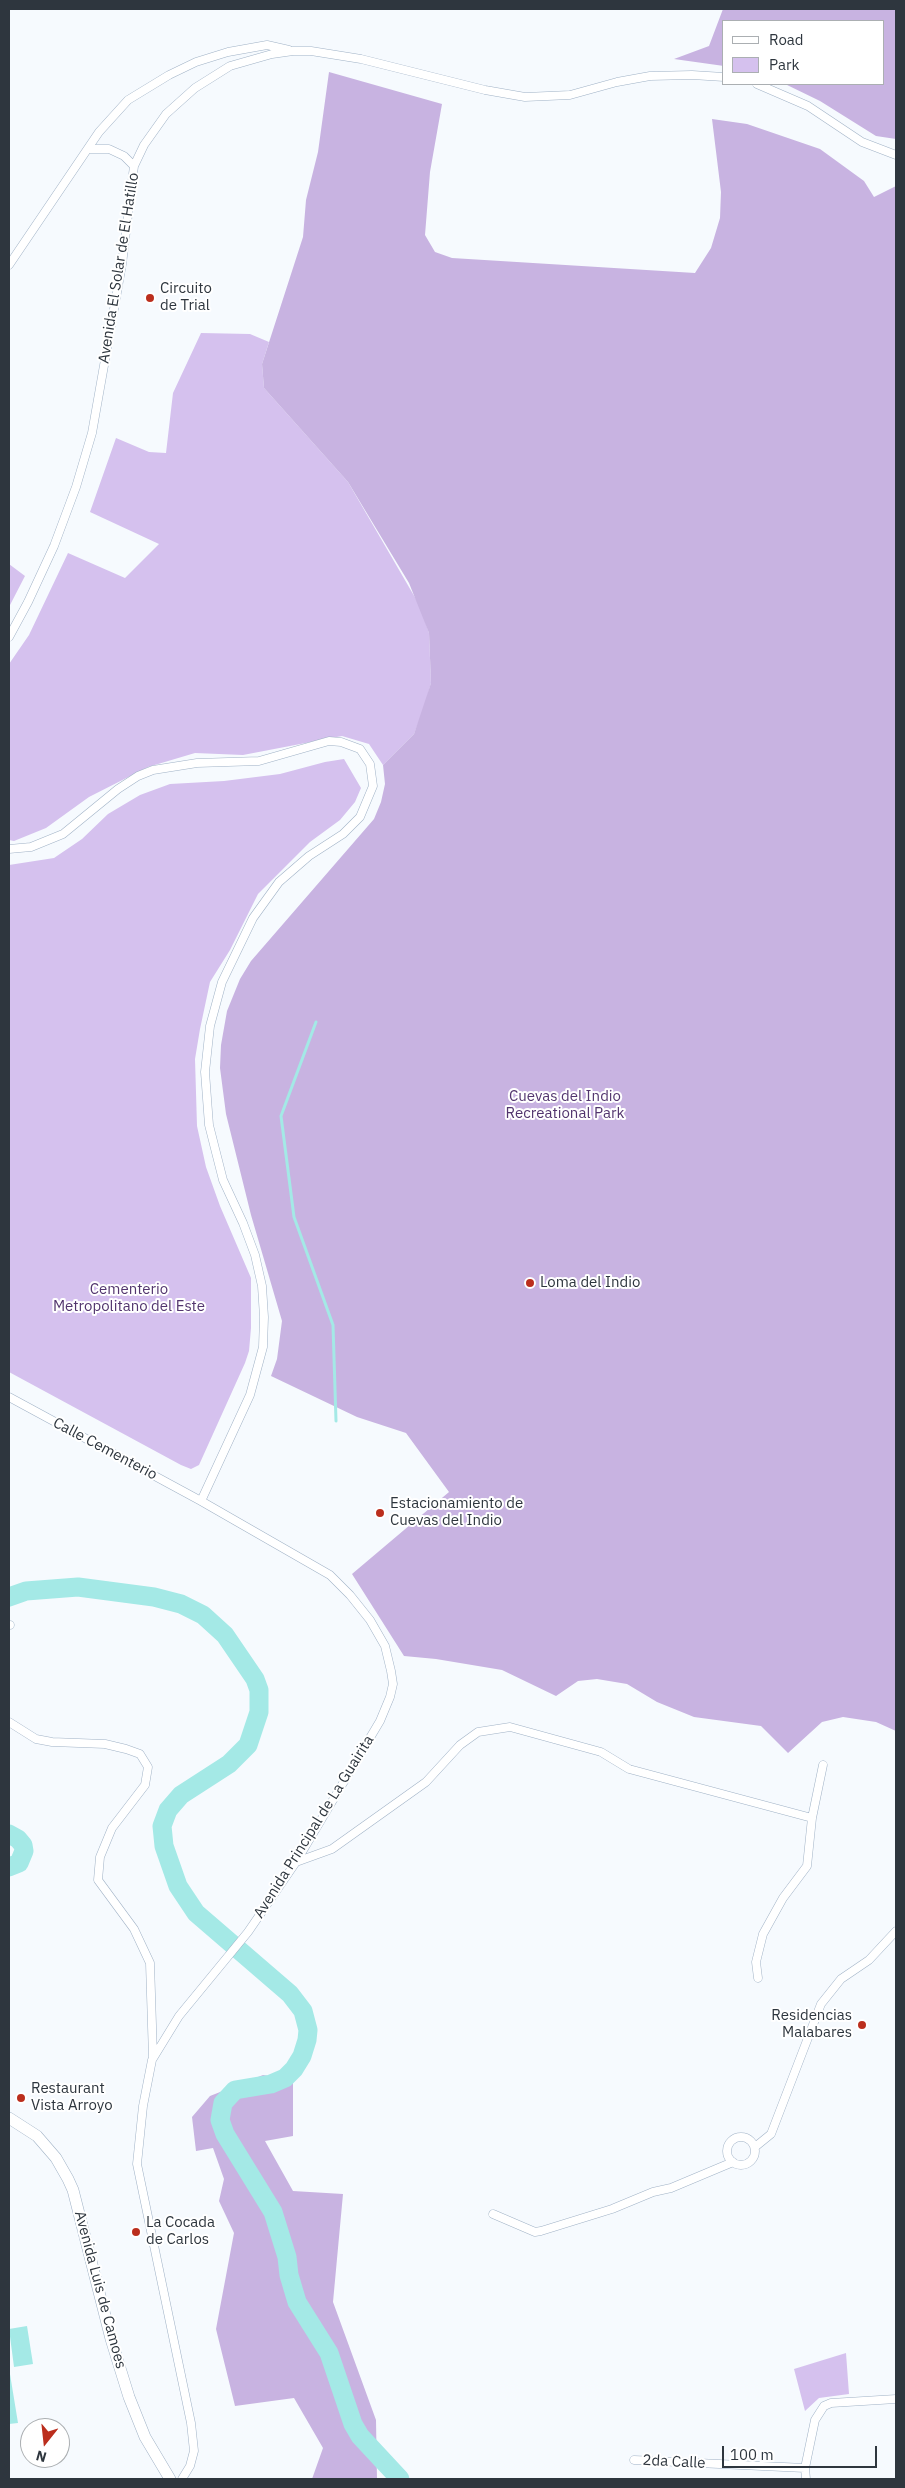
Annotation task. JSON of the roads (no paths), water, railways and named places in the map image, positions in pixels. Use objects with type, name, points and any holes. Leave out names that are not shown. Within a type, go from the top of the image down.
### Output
[{"type":"street","points":[[9,265],[114,114],[149,86],[196,62],[228,52],[267,45],[293,51]]},
{"type":"street","name":"Avenida El Solar de El Hatillo","points":[[9,637],[28,602],[54,546],[76,487],[92,433],[122,264],[134,166],[144,145],[166,114],[195,88],[230,66],[272,54],[293,51],[311,51],[361,59],[484,90],[525,97],[570,95],[617,82],[650,76],[692,75],[722,77]]},
{"type":"street","points":[[760,85],[808,106],[862,142],[896,155]]},
{"type":"street","points":[[89,149],[109,149],[124,156],[134,166]]},
{"type":"street","points":[[9,850],[31,846],[63,834],[118,789],[138,776],[153,770],[197,763],[259,761],[329,741],[341,742],[360,749],[370,764],[373,786],[360,817],[343,834],[310,856],[279,882],[253,918],[222,982],[210,1026],[205,1087],[209,1125],[223,1180],[243,1223],[255,1255],[262,1286],[264,1318],[262,1347],[250,1396],[200,1501]]},
{"type":"street","name":"Calle Cementerio","points":[[9,1397],[200,1501]]},
{"type":"street","name":"Avenida Principal de La Guairita","points":[[182,2479],[190,2466],[194,2451],[192,2423],[137,2164],[142,2106],[153,2058],[179,2016],[248,1932],[296,1862],[386,1708],[393,1684],[385,1646],[370,1620],[338,1582],[306,1561],[200,1501]]},
{"type":"street","points":[[9,1722],[36,1739],[52,1742],[105,1744],[126,1749],[140,1754],[148,1767],[145,1786],[109,1836],[100,1857],[98,1880],[134,1929],[150,1963],[153,2058]]},
{"type":"street","points":[[296,1862],[332,1849],[426,1782],[460,1745],[478,1732],[510,1727],[601,1752],[629,1769],[812,1818]]},
{"type":"street","points":[[758,1978],[756,1962],[763,1934],[783,1898],[807,1866],[812,1818],[823,1765]]},
{"type":"street","points":[[755,2147],[745,2137],[731,2140],[728,2144],[727,2153],[733,2162],[739,2165],[748,2163],[754,2156],[755,2147],[770,2134],[821,2004],[841,1978],[870,1960],[896,1931]]},
{"type":"street","name":"Avenida Luis de Camoes","points":[[9,2118],[37,2136],[56,2158],[73,2190],[111,2339],[129,2398],[145,2436],[170,2479]]},
{"type":"street","points":[[493,2214],[535,2232],[541,2231],[612,2208],[653,2192],[671,2188],[733,2162]]},
{"type":"street","points":[[806,2479],[805,2468],[815,2420],[824,2406],[896,2398]]},
{"type":"street","name":"2da Calle","points":[[634,2460],[805,2468]]},
{"type":"water","points":[[27,2326],[33,2364],[14,2367],[9,2329]]},
{"type":"water","points":[[9,2368],[18,2423],[9,2424]]},
{"type":"waterway","points":[[316,1022],[281,1116],[294,1217],[333,1325],[336,1421]]},
{"type":"waterway","points":[[9,1597],[26,1591],[78,1587],[154,1597],[181,1604],[203,1615],[225,1635],[255,1679],[259,1690],[259,1712],[248,1745],[229,1764],[181,1795],[168,1810],[162,1826],[164,1846],[178,1886],[196,1913],[290,1994],[303,2011],[308,2030],[307,2040],[302,2056],[294,2069],[285,2078],[271,2084],[235,2090],[223,2103],[220,2120],[225,2134],[273,2212],[287,2257],[289,2275],[297,2302],[329,2353],[353,2424],[360,2436],[400,2479]]},
{"type":"waterway","points":[[9,1834],[18,1839],[23,1845],[24,1851],[19,1863],[9,1867]]},
{"type":"place","name":"Circuito de Trial","points":[[150,298]]},
{"type":"place","name":"Loma del Indio","points":[[530,1283]]},
{"type":"place","name":"Estacionamiento de Cuevas del Indio","points":[[380,1513]]},
{"type":"place","name":"Residencias Malabares","points":[[862,2025]]},
{"type":"place","name":"Restaurant Vista Arroyo","points":[[21,2098]]},
{"type":"place","name":"La Cocada de Carlos","points":[[136,2232]]},
{"type":"park label","name":"Cuevas del Indio Recreational Park","points":[[565,1106]]},
{"type":"park label","name":"Cementerio Metropolitano del Este","points":[[129,1298]]}]
